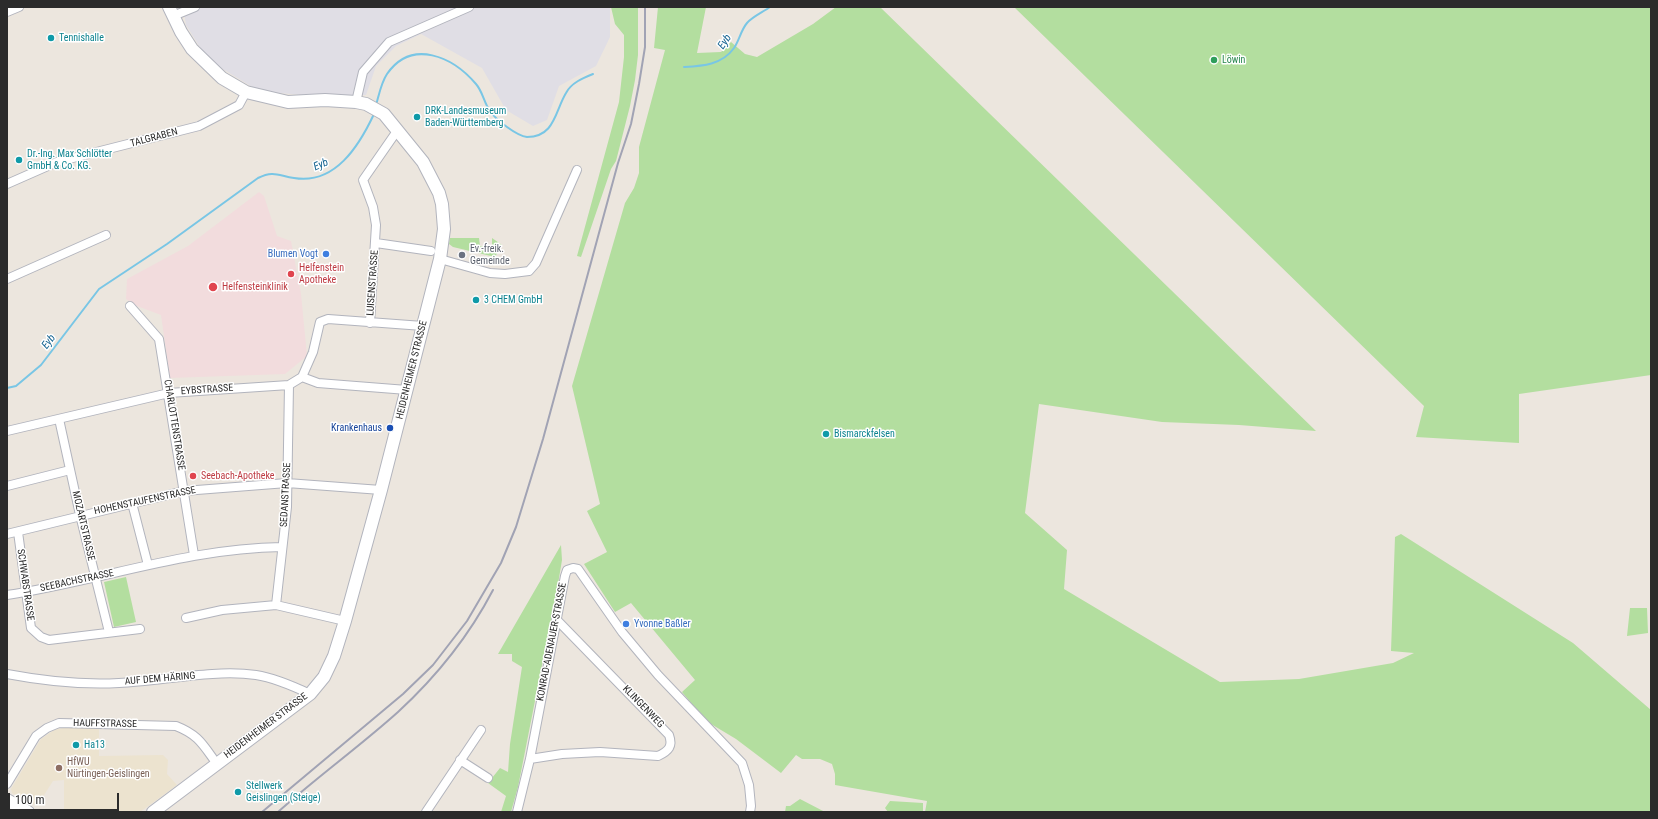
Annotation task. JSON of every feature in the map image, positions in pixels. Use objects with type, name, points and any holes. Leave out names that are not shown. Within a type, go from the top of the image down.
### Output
[{"type":"street","points":[[7,12],[19,7]]},
{"type":"street","points":[[171,12],[195,7]]},
{"type":"street","points":[[361,103],[363,72],[389,42],[470,7]]},
{"type":"street","name":"HEIDENHEIMER STRASSE","points":[[153,812],[310,694],[324,677],[334,656],[345,621],[381,490],[423,326],[435,255],[444,229],[442,204],[439,193],[423,162],[384,114],[361,103],[325,100],[288,102],[246,92],[222,78],[192,49],[171,12]]},
{"type":"street","name":"TALGRABEN","points":[[7,184],[57,162],[199,126],[239,104],[246,92]]},
{"type":"street","name":"LUISENSTRASSE","points":[[370,323],[376,225],[373,207],[363,180],[397,131]]},
{"type":"street","name":"LUISENSTRASSE","points":[[376,242],[435,255],[490,273],[505,274],[529,270],[536,263],[577,170]]},
{"type":"street","points":[[7,279],[106,235]]},
{"type":"street","name":"CHARLOTTENSTRASSE","points":[[130,306],[159,339],[194,555]]},
{"type":"street","points":[[407,390],[318,383],[302,377],[313,352],[320,322],[328,319],[423,326]]},
{"type":"street","name":"EYBSTRASSE","points":[[7,430],[59,419],[168,392],[289,384],[302,377]]},
{"type":"street","name":"SEDANSTRASSE","points":[[276,605],[287,507],[289,384]]},
{"type":"street","name":"MOZARTSTRASSE","points":[[59,419],[80,515],[109,632]]},
{"type":"street","points":[[7,486],[70,470]]},
{"type":"street","name":"HOHENSTAUFENSTRASSE","points":[[7,534],[80,515],[184,491],[287,483],[381,490]]},
{"type":"street","points":[[132,503],[148,565]]},
{"type":"street","name":"SCHWABSTRASSE","points":[[18,532],[31,628],[41,637],[49,640],[140,629]]},
{"type":"street","name":"SEEBACHSTRASSE","points":[[7,595],[194,555],[250,548],[282,547]]},
{"type":"street","name":"KONRAD-ADENAUER-STRASSE","points":[[517,812],[530,758],[565,576],[567,570],[573,568],[578,569],[622,632],[654,670],[742,763],[751,796],[750,812]]},
{"type":"street","points":[[186,618],[222,610],[276,605],[345,621]]},
{"type":"street","name":"KLINGENWEG","points":[[530,758],[562,754],[600,752],[658,756],[667,752],[671,745],[669,735],[556,619]]},
{"type":"street","name":"AUF DEM HÄRING","points":[[7,674],[47,681],[118,683],[236,673],[257,675],[279,681],[310,694]]},
{"type":"street","name":"HAUFFSTRASSE","points":[[7,784],[36,736],[47,728],[59,723],[176,726],[192,733],[197,737],[217,764]]},
{"type":"street","points":[[426,812],[481,730]]},
{"type":"street","points":[[460,760],[488,778]]},
{"type":"street","points":[[7,800],[28,812]]},
{"type":"shaded area","points":[[183,7],[610,7],[610,37],[596,66],[559,86],[547,120],[533,126],[506,110],[482,68],[421,34],[396,46],[376,66],[366,95],[311,96],[259,91],[216,65],[201,49],[186,25]]},
{"type":"shaded area","name":"Helfensteinklinik","points":[[259,192],[264,196],[277,236],[291,241],[301,294],[307,356],[285,374],[170,378],[161,315],[137,306],[126,299],[127,279],[188,246]]},
{"type":"shaded area","points":[[63,728],[99,728],[99,756],[163,755],[168,760],[167,774],[177,785],[140,812],[64,812],[64,780],[53,781],[37,806],[12,793],[11,789],[41,739],[54,730]]},
{"type":"green space","points":[[611,7],[638,7],[638,55],[635,80],[616,161],[611,169],[581,257],[577,256],[619,102],[624,57],[624,35],[615,24]]},
{"type":"green space","points":[[658,7],[706,7],[697,53],[721,52],[731,42],[745,54],[757,57],[813,24],[836,7],[880,7],[1316,431],[1239,425],[1162,422],[1039,404],[1025,513],[1067,550],[1064,589],[1220,682],[1299,679],[1393,663],[1414,653],[1391,651],[1395,537],[1401,534],[1573,643],[1651,710],[1651,812],[925,812],[927,801],[835,785],[835,774],[832,764],[820,759],[802,759],[796,755],[781,773],[736,739],[706,721],[682,692],[695,680],[631,603],[615,612],[584,564],[607,552],[587,511],[600,504],[572,386],[625,203],[634,188],[639,173],[639,147],[665,50],[654,48]]},
{"type":"green space","points":[[1014,7],[1651,7],[1651,375],[1519,394],[1519,443],[1416,437],[1424,406]]},
{"type":"green space","points":[[450,238],[479,238],[480,246],[492,246],[492,238],[502,245],[495,257],[453,247],[449,244]]},
{"type":"green space","points":[[561,545],[562,560],[558,584],[518,787],[511,812],[501,812],[506,796],[488,783],[500,768],[508,772],[510,744],[522,667],[512,661],[512,654],[498,654]]},
{"type":"green space","points":[[126,577],[136,622],[114,627],[104,582]]},
{"type":"green space","points":[[1630,608],[1647,608],[1648,633],[1627,636]]},
{"type":"green space","points":[[800,799],[825,812],[785,812],[786,806],[790,806]]},
{"type":"green space","points":[[890,801],[923,803],[923,812],[888,812],[885,808]]},
{"type":"waterway","name":"Eyb","points":[[684,67],[711,64],[724,58],[734,48],[747,23],[770,7]]},
{"type":"waterway","name":"Eyb","points":[[376,105],[380,89],[385,78],[397,63],[408,57],[420,54],[432,55],[444,59],[467,74],[478,87],[486,105],[493,115],[512,131],[527,137],[536,136],[549,128],[568,89],[581,79],[593,74]]},
{"type":"waterway","name":"Eyb","points":[[7,388],[16,386],[41,365],[99,289],[167,244],[258,178],[268,174],[276,174],[294,178],[309,179],[322,175],[333,169],[344,161],[353,150],[374,114]]},
{"type":"railway","points":[[262,812],[403,694],[433,665],[467,621],[501,563],[516,527],[543,439],[618,163],[631,124],[645,47],[645,7]]},
{"type":"railway","points":[[278,812],[383,725],[426,685],[462,640],[484,607],[493,590]]},
{"type":"place","name":"Tennishalle","points":[[51,38]]},
{"type":"place","name":"Löwin","points":[[1214,60]]},
{"type":"place","name":"DRK-Landesmuseum Baden-Württemberg","points":[[417,117]]},
{"type":"place","name":"Dr.-Ing. Max Schlötter GmbH & Co. KG.","points":[[19,160]]},
{"type":"place","name":"Blumen Vogt","points":[[326,254]]},
{"type":"place","name":"Ev.-freik. Gemeinde","points":[[462,255]]},
{"type":"place","name":"Helfenstein Apotheke","points":[[291,274]]},
{"type":"place","name":"Helfensteinklinik","points":[[213,287]]},
{"type":"place","name":"3 CHEM GmbH","points":[[476,300]]},
{"type":"place","name":"Krankenhaus","points":[[390,428]]},
{"type":"place","name":"Bismarckfelsen","points":[[826,434]]},
{"type":"place","name":"Seebach-Apotheke","points":[[193,476]]},
{"type":"place","name":"Yvonne Baßler","points":[[626,624]]},
{"type":"place","name":"Ha13","points":[[76,745]]},
{"type":"place","name":"HfWU Nürtingen-Geislingen","points":[[59,768]]},
{"type":"place","name":"Stellwerk Geislingen (Steige)","points":[[238,792]]}]
